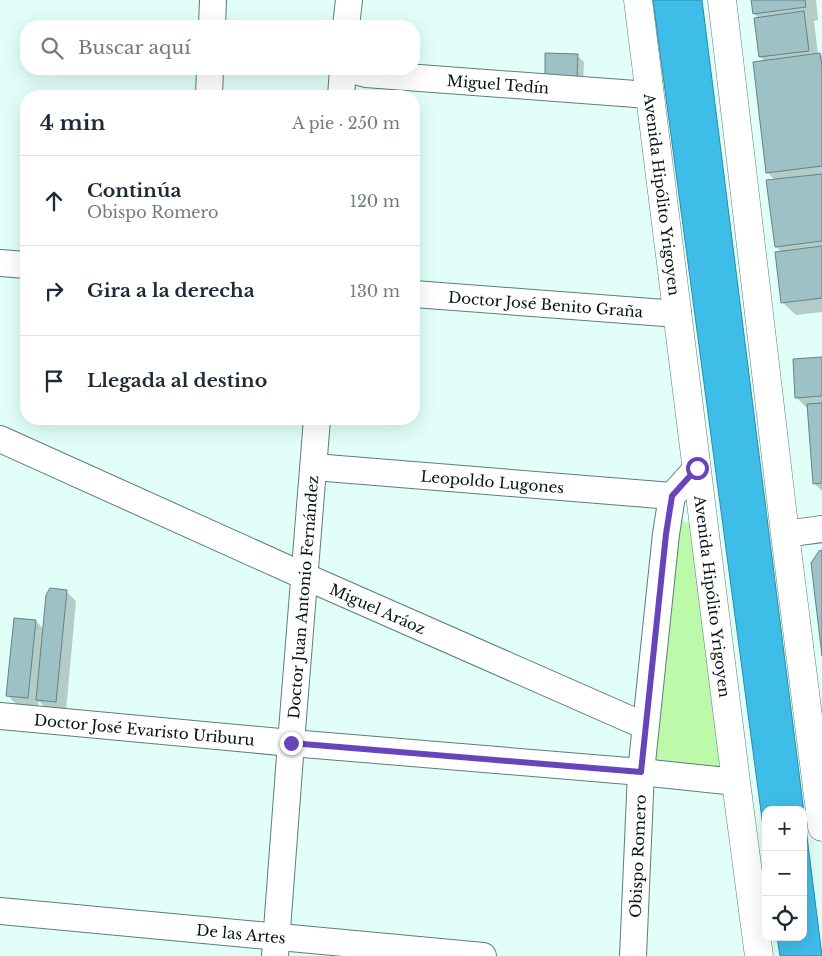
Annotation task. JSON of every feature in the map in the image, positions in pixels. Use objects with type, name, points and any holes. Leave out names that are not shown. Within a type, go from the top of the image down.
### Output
[{"type":"highway","name":"Avenida Hipólito Yrigoyen","points":[[638,0],[736,782],[760,956]]},
{"type":"highway","points":[[722,0],[785,534],[822,827]]},
{"type":"street","points":[[212,20],[213,0]]},
{"type":"street","points":[[346,20],[348,0]]},
{"type":"street","points":[[209,90],[210,75]]},
{"type":"street","points":[[341,90],[343,75]]},
{"type":"street","name":"Miguel Tedín","points":[[379,75],[649,95]]},
{"type":"street","points":[[0,263],[20,265]]},
{"type":"street","name":"Doctor José Benito Graña","points":[[420,294],[678,314]]},
{"type":"street","name":"Doctor Juan Antonio Fernández","points":[[276,947],[317,425]]},
{"type":"street","name":"Miguel Aráoz","points":[[0,439],[304,576],[645,726]]},
{"type":"street","name":"Leopoldo Lugones","points":[[314,467],[672,496]]},
{"type":"street","points":[[672,496],[697,468]]},
{"type":"street","name":"Obispo Romero","points":[[633,956],[641,772],[666,534],[672,496]]},
{"type":"street","points":[[785,534],[822,529]]},
{"type":"street","name":"Doctor José Evaristo Uriburu","points":[[0,716],[736,782]]},
{"type":"street","name":"De las Artes","points":[[0,911],[276,947],[483,956]]},
{"type":"green space","points":[[683,521],[690,524],[725,761],[713,770],[648,765],[676,526]]},
{"type":"water","points":[[653,0],[702,0],[803,806],[762,806],[762,819]]},
{"type":"water","points":[[807,836],[822,956],[780,956],[778,941],[807,941]]},
{"type":"building","points":[[751,0],[805,0],[806,7],[753,14]]},
{"type":"building","points":[[804,11],[809,51],[759,57],[754,18]]},
{"type":"building","points":[[545,53],[578,54],[577,79],[545,78]]},
{"type":"building","points":[[820,53],[822,67],[822,166],[766,173],[753,62]]},
{"type":"building","points":[[822,174],[822,241],[775,247],[766,180]]},
{"type":"building","points":[[822,246],[822,298],[781,303],[775,252]]},
{"type":"building","points":[[822,357],[822,396],[795,398],[793,359]]},
{"type":"building","points":[[822,403],[822,483],[813,484],[807,404]]},
{"type":"building","points":[[822,550],[822,656],[811,563],[819,551]]},
{"type":"building","points":[[50,588],[67,590],[56,702],[36,700],[46,595]]},
{"type":"building","points":[[14,618],[36,620],[28,698],[6,696]]},
{"type":"route","points":[[291,743],[641,772],[666,534],[672,496],[697,468]]}]
